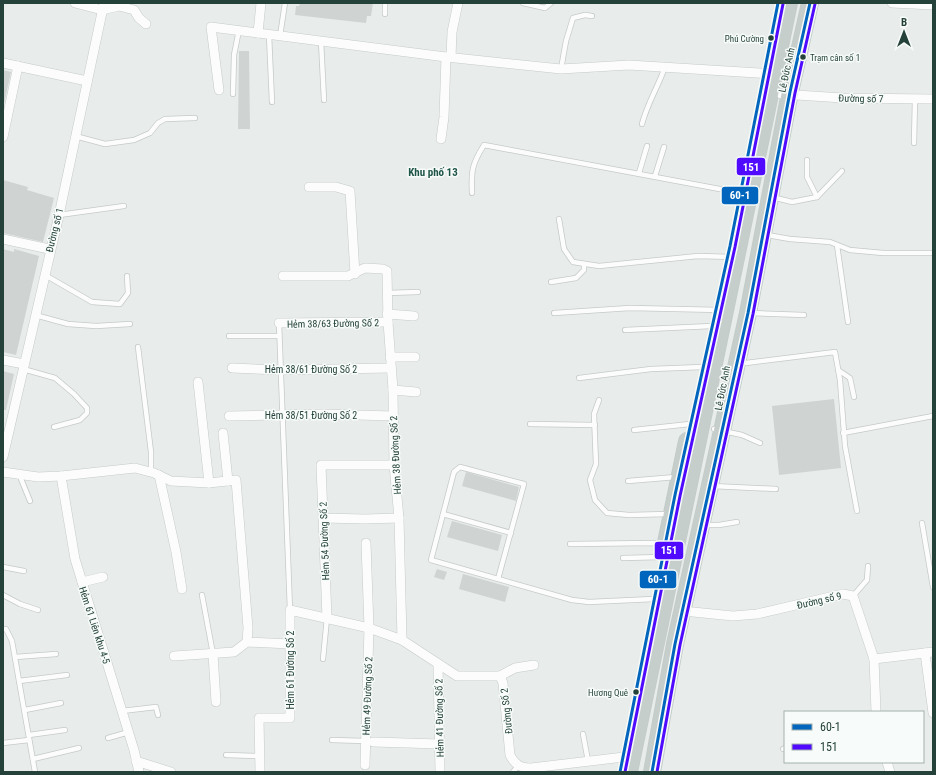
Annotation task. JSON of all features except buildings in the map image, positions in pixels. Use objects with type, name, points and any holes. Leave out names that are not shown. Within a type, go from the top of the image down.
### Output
[{"type":"highway","name":"Lê Đức Anh","points":[[626,765],[654,599],[671,514],[703,367],[732,257],[769,74],[778,3]]},
{"type":"highway","name":"Lê Đức Anh","points":[[732,257],[741,193],[769,74],[789,3]]},
{"type":"highway","name":"Lê Đức Anh","points":[[642,772],[718,430],[785,95],[801,3]]},
{"type":"highway","name":"Lê Đức Anh","points":[[652,772],[683,611],[710,486],[718,430],[738,359],[748,313],[770,197],[785,95],[810,3]]},
{"type":"highway","name":"Lê Đức Anh","points":[[626,765],[717,316]]},
{"type":"street","points":[[75,3],[119,6],[134,10],[139,18],[146,24]]},
{"type":"street","points":[[258,33],[261,3]]},
{"type":"street","points":[[441,139],[448,57],[458,3]]},
{"type":"street","points":[[892,3],[933,5]]},
{"type":"street","name":"Đường số 1","points":[[3,457],[59,215],[103,6]]},
{"type":"street","points":[[219,90],[211,27],[448,57],[561,69],[629,65],[769,74]]},
{"type":"street","points":[[3,63],[87,82]]},
{"type":"street","points":[[3,137],[18,66]]},
{"type":"street","name":"Đường số 7","points":[[785,95],[933,99]]},
{"type":"street","points":[[282,276],[348,276],[355,274],[350,191],[336,187],[309,186]]},
{"type":"street","points":[[3,239],[50,249]]},
{"type":"street","name":"Hẻm 38 Đường Số 2","points":[[355,274],[364,268],[383,269],[387,271],[387,318],[393,390],[394,465],[399,518],[402,640]]},
{"type":"street","name":"Hẻm 38/63 Đường Số 2","points":[[279,323],[414,316]]},
{"type":"street","points":[[390,357],[414,358]]},
{"type":"street","points":[[3,360],[23,366]]},
{"type":"street","name":"Hẻm 38/61 Đường Số 2","points":[[232,368],[280,370],[391,368]]},
{"type":"street","points":[[198,382],[209,483]]},
{"type":"street","points":[[393,390],[416,392]]},
{"type":"street","name":"Hẻm 38/51 Đường Số 2","points":[[229,416],[321,414],[393,416]]},
{"type":"street","points":[[223,433],[228,481]]},
{"type":"street","name":"Hẻm 54 Đường Số 2","points":[[327,618],[321,465],[394,465]]},
{"type":"street","points":[[3,472],[38,477],[135,468],[155,473],[171,480],[209,483],[236,480],[248,628],[247,642]]},
{"type":"street","points":[[155,473],[176,552],[182,589]]},
{"type":"street","name":"Hẻm 61 Liên khu 4-5","points":[[61,476],[75,559],[129,732],[139,772]]},
{"type":"street","points":[[323,518],[365,520],[399,518]]},
{"type":"street","name":"Hẻm 49 Đường Số 2","points":[[365,765],[369,741],[369,628],[366,543]]},
{"type":"street","points":[[82,582],[103,578]]},
{"type":"street","name":"Đường số 9","points":[[683,611],[733,616],[757,614],[843,594],[853,596],[874,659],[876,711]]},
{"type":"street","name":"Đường Số 2","points":[[290,610],[369,628],[402,640],[438,664],[461,676],[500,676],[503,683],[510,755],[520,769],[588,761],[626,765]]},
{"type":"street","name":"Hẻm 61 Đường Số 2","points":[[260,772],[259,718],[290,718],[290,610]]},
{"type":"street","points":[[174,656],[234,652],[247,642],[290,644]]},
{"type":"street","points":[[874,659],[929,652],[933,713]]},
{"type":"street","points":[[213,654],[216,702]]},
{"type":"street","name":"Hẻm 41 Đường Số 2","points":[[438,664],[440,772]]},
{"type":"street","points":[[500,676],[515,668],[534,665]]},
{"type":"street","points":[[369,741],[440,744]]},
{"type":"street","points":[[136,761],[171,772]]},
{"type":"lane","points":[[280,36],[285,3]]},
{"type":"lane","points":[[385,3],[385,14]]},
{"type":"lane","points":[[523,3],[545,8],[551,3]]},
{"type":"lane","points":[[561,69],[566,41],[573,18],[585,15],[592,16]]},
{"type":"lane","points":[[233,94],[234,54],[239,30]]},
{"type":"lane","points":[[270,35],[272,102]]},
{"type":"lane","points":[[321,41],[324,100]]},
{"type":"lane","points":[[642,124],[646,108],[658,87],[665,67]]},
{"type":"lane","points":[[914,143],[915,99]]},
{"type":"lane","points":[[75,136],[106,144],[134,140],[150,133],[158,123],[165,119],[195,118]]},
{"type":"lane","points":[[472,193],[471,172],[474,160],[484,145],[741,193]]},
{"type":"lane","points":[[639,173],[647,146]]},
{"type":"lane","points":[[655,176],[664,147]]},
{"type":"lane","points":[[807,160],[808,177],[817,197]]},
{"type":"lane","points":[[770,197],[792,202],[817,197],[842,171]]},
{"type":"lane","points":[[59,215],[124,206]]},
{"type":"lane","points":[[559,219],[564,249],[573,262],[599,266],[698,256],[732,257]]},
{"type":"lane","points":[[763,234],[790,239],[830,242],[850,250],[883,253],[933,253]]},
{"type":"lane","points":[[837,245],[848,322]]},
{"type":"lane","points":[[551,282],[576,278],[584,270],[584,264]]},
{"type":"lane","points":[[44,275],[92,302],[120,304],[128,293],[127,276]]},
{"type":"lane","points":[[387,293],[418,292]]},
{"type":"lane","points":[[554,313],[630,308],[717,316]]},
{"type":"lane","points":[[748,313],[804,315]]},
{"type":"lane","points":[[35,315],[68,324],[96,326],[130,324]]},
{"type":"lane","points":[[625,330],[717,316]]},
{"type":"lane","points":[[279,323],[280,370],[284,415],[290,610]]},
{"type":"lane","points":[[229,336],[279,336]]},
{"type":"lane","points":[[138,347],[155,473]]},
{"type":"lane","points":[[738,359],[746,363],[835,352],[838,370],[843,433],[857,511]]},
{"type":"lane","points":[[23,366],[55,378],[74,394],[87,408],[87,413],[80,420],[54,427]]},
{"type":"lane","points":[[579,378],[651,369],[703,367]]},
{"type":"lane","points":[[838,370],[850,378],[854,397]]},
{"type":"lane","points":[[599,400],[594,414],[596,464],[590,480],[595,500],[608,513],[629,515],[671,514]]},
{"type":"lane","points":[[843,433],[933,416]]},
{"type":"lane","points":[[530,424],[595,425]]},
{"type":"lane","points":[[634,430],[690,424]]},
{"type":"lane","points":[[718,430],[742,435],[760,443]]},
{"type":"lane","points":[[498,579],[524,484],[465,467],[457,468],[454,472],[430,560],[498,579],[580,601],[654,599]]},
{"type":"lane","points":[[19,474],[30,501]]},
{"type":"lane","points":[[628,481],[679,476]]},
{"type":"lane","points":[[710,486],[776,490]]},
{"type":"lane","points":[[443,514],[511,533]]},
{"type":"lane","points":[[702,525],[719,525],[737,522]]},
{"type":"lane","points":[[922,523],[933,587]]},
{"type":"lane","points":[[570,544],[655,543],[664,551]]},
{"type":"lane","points":[[623,558],[664,551]]},
{"type":"lane","points":[[853,596],[867,580],[868,566]]},
{"type":"lane","points":[[3,567],[24,571]]},
{"type":"lane","points":[[3,595],[20,604],[38,610]]},
{"type":"lane","points":[[202,595],[213,654]]},
{"type":"lane","points":[[323,659],[327,618]]},
{"type":"lane","points":[[3,629],[6,630],[12,641],[35,772]]},
{"type":"lane","points":[[15,657],[56,654]]},
{"type":"lane","points":[[19,681],[67,675]]},
{"type":"lane","points":[[25,710],[61,703]]},
{"type":"lane","points":[[122,711],[156,707],[158,715]]},
{"type":"lane","points":[[29,735],[65,730]]},
{"type":"lane","points":[[108,738],[129,732]]},
{"type":"lane","points":[[583,734],[588,761]]},
{"type":"lane","points":[[3,743],[30,740]]},
{"type":"lane","points":[[332,740],[369,741]]},
{"type":"lane","points":[[33,759],[79,748]]},
{"type":"lane","points":[[226,755],[260,756]]},
{"type":"transit line","name":"60-1","points":[[620,772],[675,495],[730,246],[778,3]]},
{"type":"transit line","name":"60-1","points":[[652,772],[675,644],[748,313],[790,92],[810,3]]},
{"type":"transit line","name":"151","points":[[625,772],[680,496],[735,247],[783,4]]},
{"type":"transit line","name":"151","points":[[657,772],[680,645],[753,314],[795,93],[815,4]]},
{"type":"place","name":"Phú Cường","points":[[771,38]]},
{"type":"place","name":"Trạm cân số 1","points":[[803,57]]},
{"type":"place","name":"Hương Quê","points":[[636,692]]},
{"type":"district","name":"Khu phố 13","points":[[433,172]]}]
